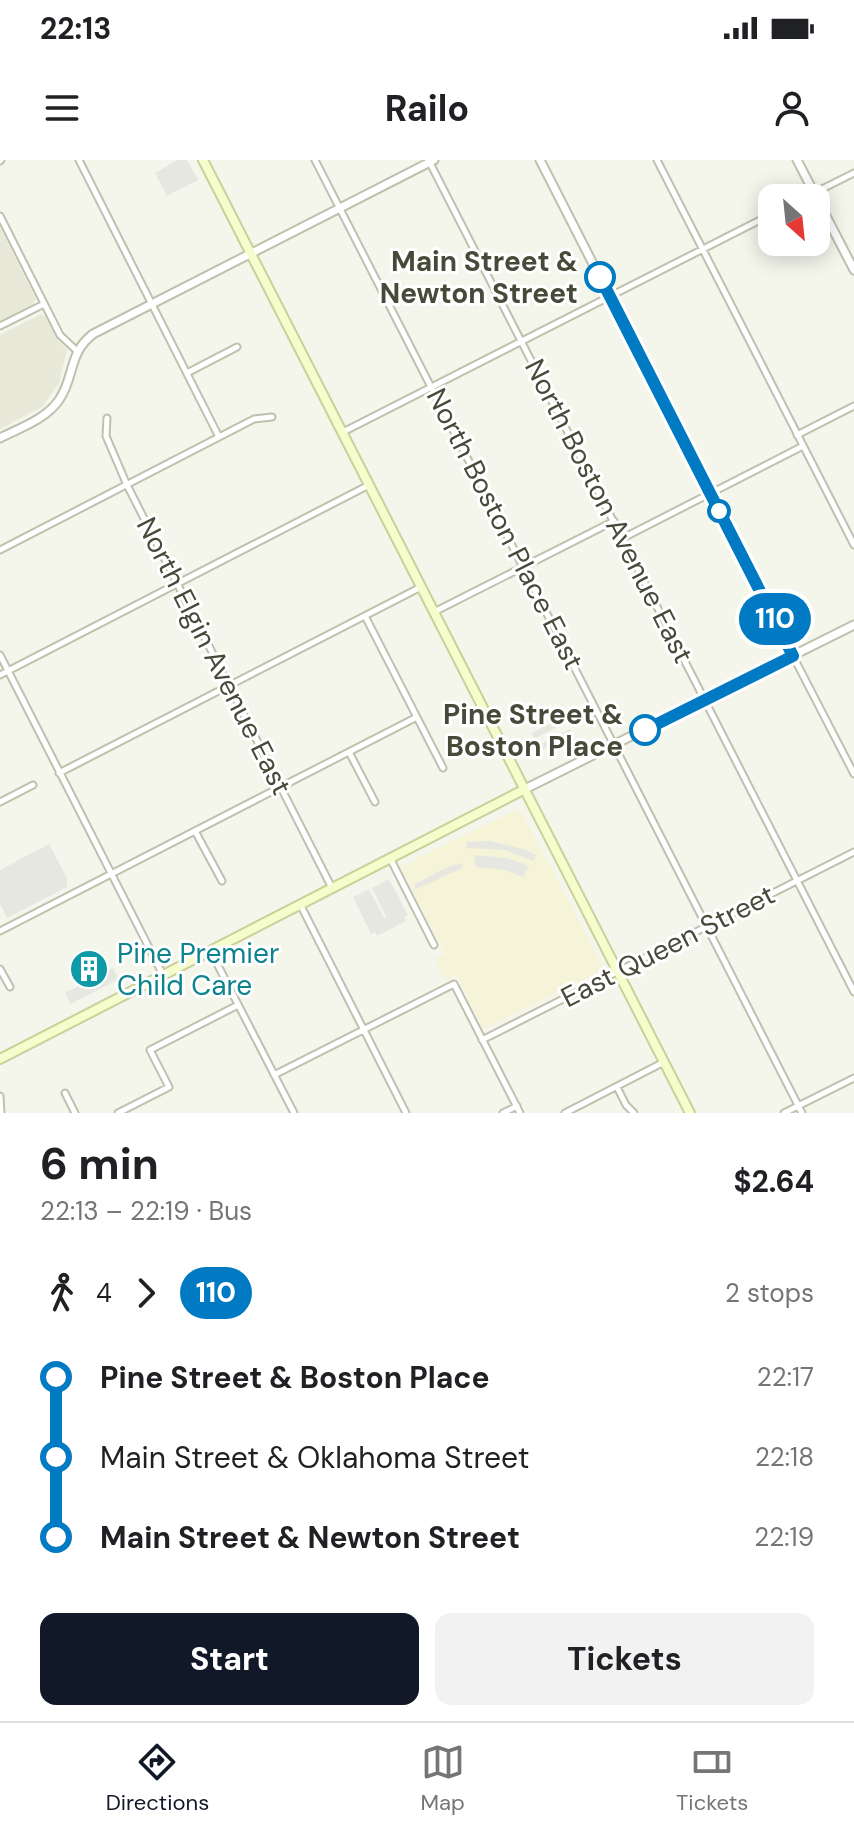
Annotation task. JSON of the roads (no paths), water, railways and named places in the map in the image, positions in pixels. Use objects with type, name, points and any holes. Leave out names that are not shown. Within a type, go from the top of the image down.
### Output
[{"type":"main road","points":[[203,160],[690,1113]]},
{"type":"main road","points":[[0,1059],[525,789]]},
{"type":"street","points":[[79,160],[219,437]]},
{"type":"street","name":"North Boston Place East","points":[[315,160],[802,1113]]},
{"type":"street","points":[[540,160],[854,774]]},
{"type":"street","points":[[657,160],[854,545]]},
{"type":"street","points":[[797,160],[809,184]]},
{"type":"street","points":[[0,438],[54,407],[65,390],[77,351],[93,334],[431,161]]},
{"type":"street","name":"North Boston Avenue East","points":[[431,161],[854,992]]},
{"type":"street","points":[[830,185],[854,173]]},
{"type":"street","points":[[0,216],[60,335],[77,351]]},
{"type":"street","points":[[342,432],[758,221]]},
{"type":"street","points":[[830,224],[854,270]]},
{"type":"street","points":[[0,326],[44,304]]},
{"type":"street","points":[[187,373],[237,347]]},
{"type":"street","points":[[797,435],[854,406]]},
{"type":"street","points":[[0,550],[254,419],[272,417]]},
{"type":"street","name":"North Elgin Avenue East","points":[[107,418],[106,436],[127,485],[333,890]]},
{"type":"street","points":[[623,538],[803,446]]},
{"type":"street","points":[[0,675],[369,485]]},
{"type":"street","points":[[434,612],[614,521]]},
{"type":"street","points":[[59,773],[421,587]]},
{"type":"street","points":[[365,616],[443,768]]},
{"type":"street","points":[[525,789],[854,625]]},
{"type":"street","points":[[0,655],[163,976]]},
{"type":"street","points":[[0,931],[417,717]]},
{"type":"street","points":[[349,752],[375,802]]},
{"type":"street","points":[[0,802],[33,785]]},
{"type":"street","points":[[195,831],[222,881]]},
{"type":"street","name":"East Queen Street","points":[[482,1040],[854,852]]},
{"type":"street","points":[[391,860],[434,945]]},
{"type":"street","points":[[301,906],[406,1113]]},
{"type":"street","points":[[211,952],[294,1113]]},
{"type":"street","points":[[0,969],[10,987]]},
{"type":"street","points":[[274,1075],[454,984],[520,1113]]},
{"type":"street","points":[[120,1112],[169,1087],[150,1050],[238,1005]]},
{"type":"street","points":[[565,1113],[575,1111],[664,1062]]},
{"type":"street","points":[[784,1113],[854,1078]]},
{"type":"street","points":[[617,1087],[634,1113]]},
{"type":"street","points":[[65,1093],[75,1113]]},
{"type":"street","points":[[0,1096],[1,1113]]},
{"type":"street","points":[[625,1113],[626,1105]]},
{"type":"street","points":[[503,1113],[517,1106]]},
{"type":"place","name":"Main Street & Newton Street","points":[[600,277]]},
{"type":"place","name":"Pine Street & Boston Place","points":[[645,730]]},
{"type":"place","name":"Pine Premier Child Care","points":[[89,969]]}]
